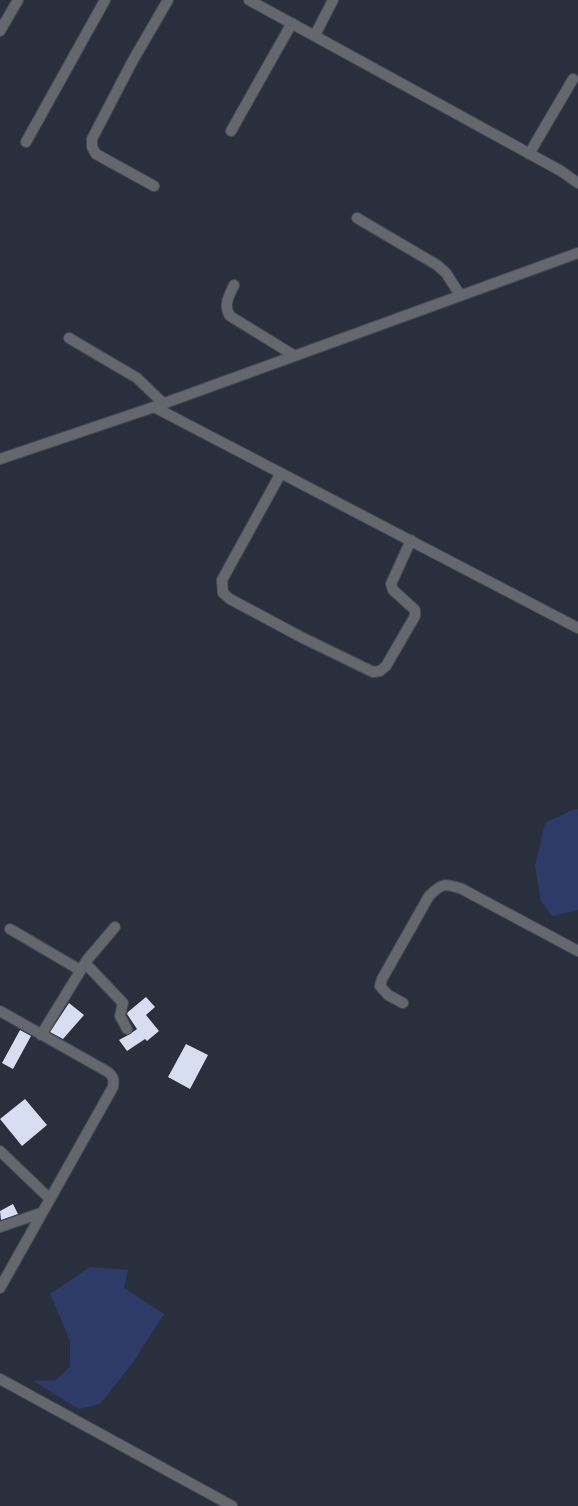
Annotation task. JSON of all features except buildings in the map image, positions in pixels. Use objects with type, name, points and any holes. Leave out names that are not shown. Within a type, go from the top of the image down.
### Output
[{"type":"street","points":[[0,31],[18,0]]},
{"type":"street","points":[[26,142],[105,0]]},
{"type":"street","points":[[154,186],[96,154],[92,147],[92,139],[132,62],[168,0]]},
{"type":"street","points":[[249,0],[529,154],[578,183]]},
{"type":"street","points":[[315,35],[333,0]]},
{"type":"street","points":[[231,131],[292,23]]},
{"type":"street","points":[[529,154],[573,79]]},
{"type":"street","points":[[357,218],[437,265],[446,273],[460,295]]},
{"type":"street","points":[[0,459],[164,404],[578,253]]},
{"type":"street","points":[[234,284],[226,305],[226,310],[230,316],[295,356]]},
{"type":"street","points":[[69,338],[137,378],[164,404]]},
{"type":"street","points":[[154,407],[578,628]]},
{"type":"street","points":[[281,473],[222,580],[221,588],[223,593],[230,599],[366,670],[373,672],[380,671],[386,666],[415,616],[416,610],[393,590],[391,584],[410,540]]},
{"type":"street","points":[[404,1003],[382,990],[380,986],[430,896],[441,886],[452,886],[475,896],[578,952]]},
{"type":"street","points":[[41,1035],[83,967],[115,927]]},
{"type":"street","points":[[10,929],[83,967],[123,1002],[120,1016],[127,1029]]},
{"type":"street","points":[[0,1011],[108,1072],[112,1075],[114,1081],[109,1094],[49,1198],[0,1288]]},
{"type":"street","points":[[0,1150],[49,1198]]},
{"type":"street","points":[[0,1227],[41,1213]]},
{"type":"street","points":[[0,1379],[232,1506]]},
{"type":"shaded area","points":[[578,809],[578,910],[552,916],[541,901],[535,866],[545,823]]},
{"type":"shaded area","points":[[90,1267],[128,1270],[124,1288],[164,1314],[134,1361],[100,1404],[79,1409],[33,1381],[56,1380],[70,1367],[70,1340],[50,1294]]}]
